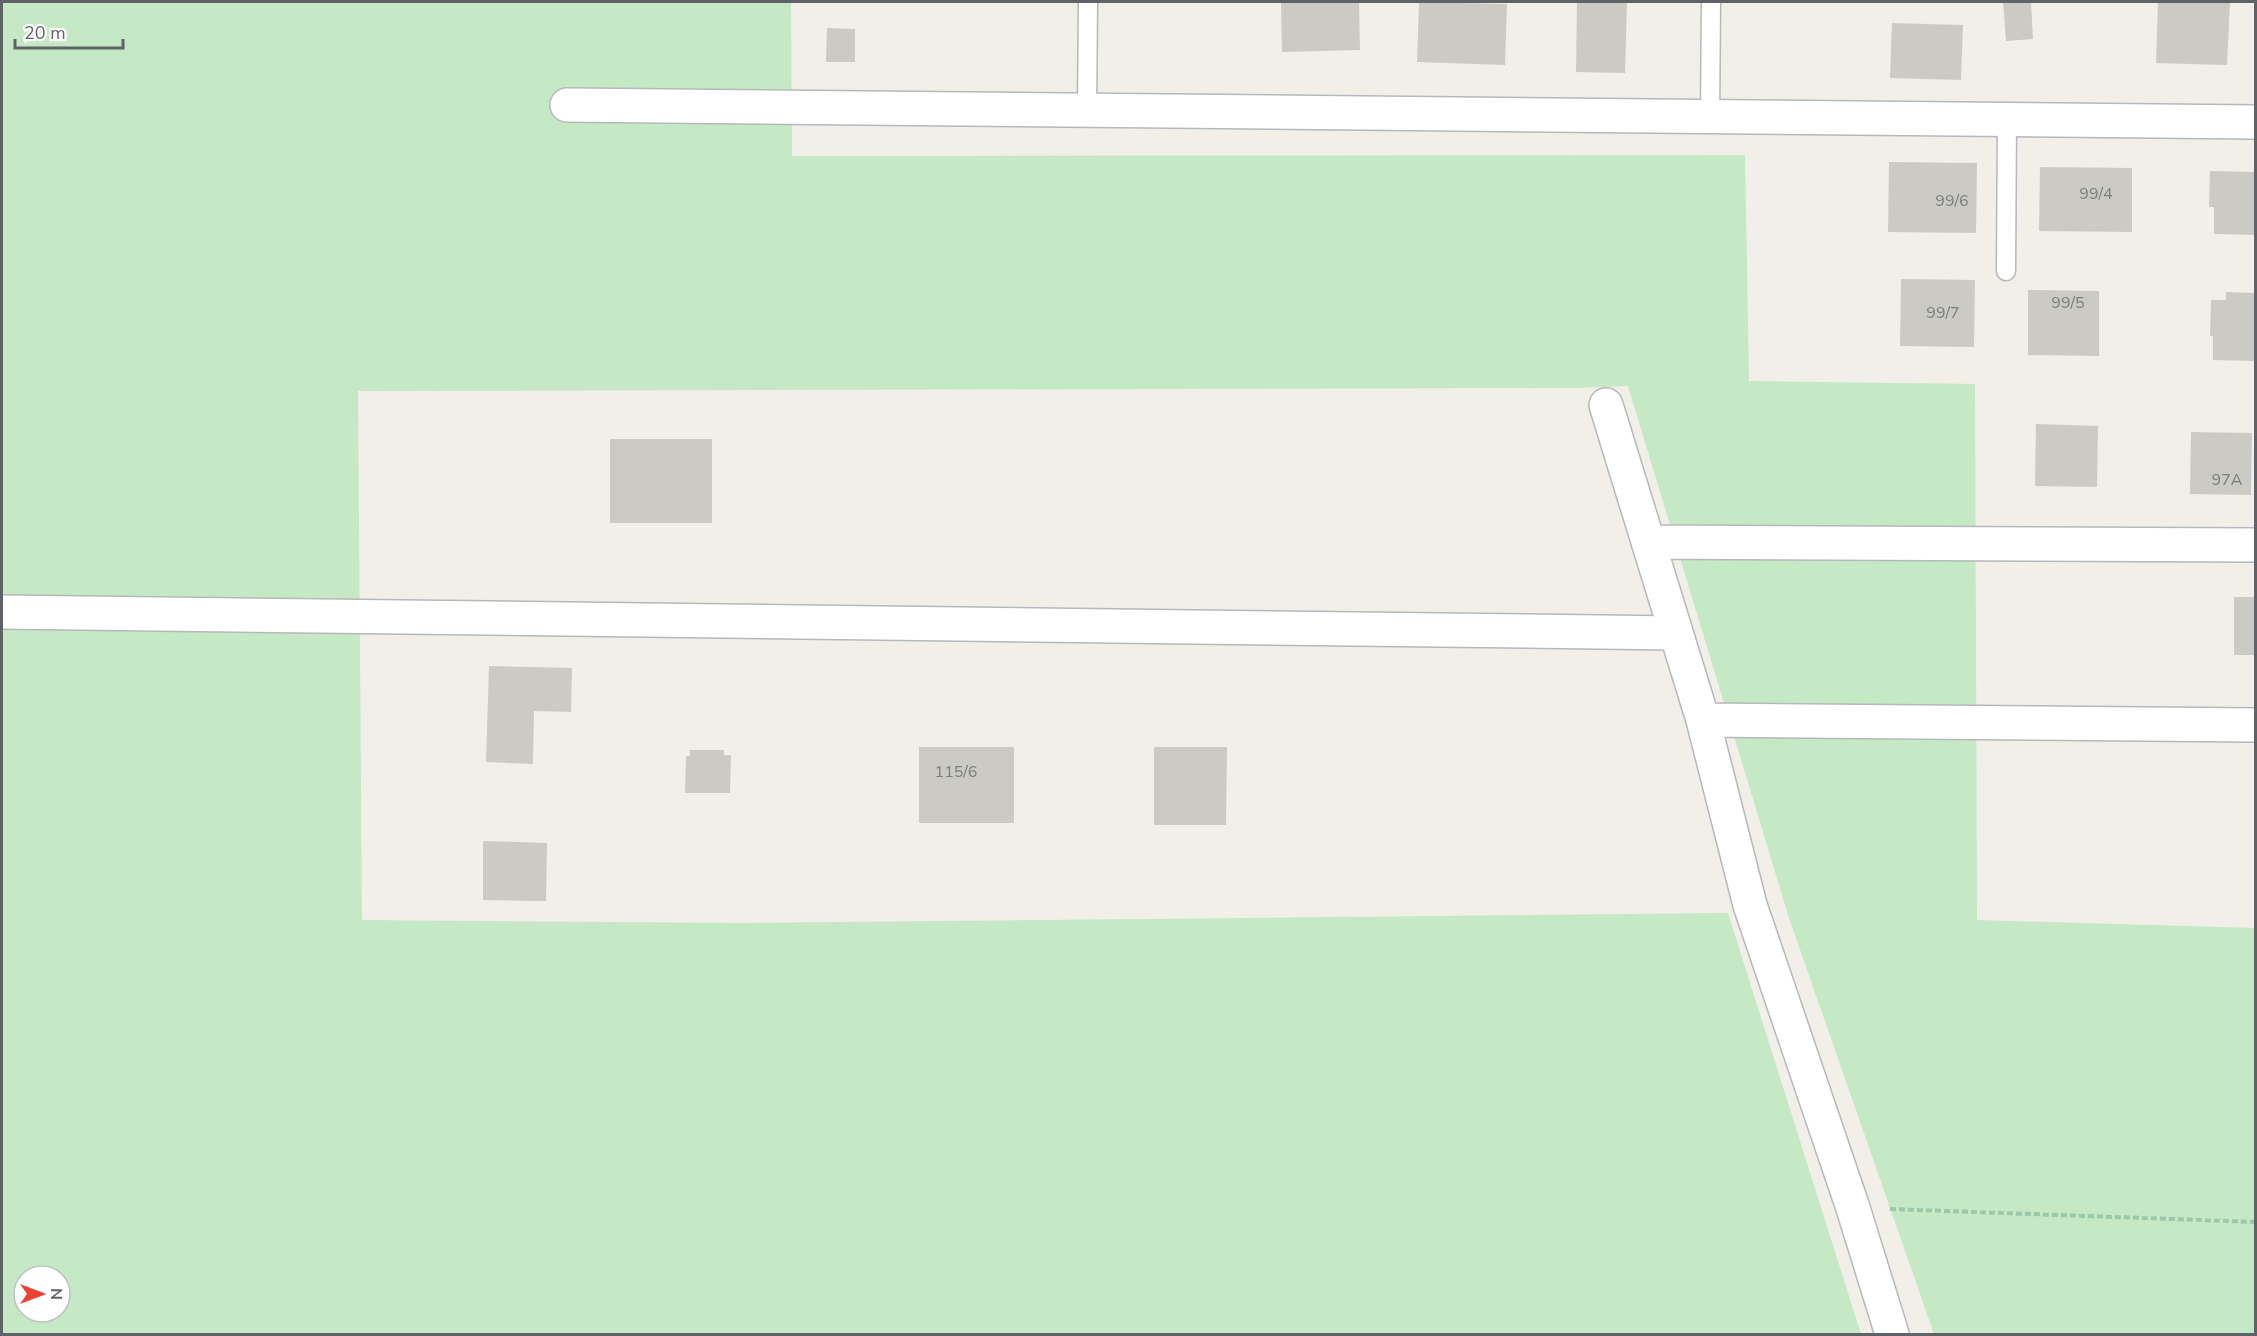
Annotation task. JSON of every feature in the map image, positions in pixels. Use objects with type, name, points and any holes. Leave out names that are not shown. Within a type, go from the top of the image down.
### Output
[{"type":"street","points":[[567,105],[2256,122]]},
{"type":"street","points":[[1606,405],[1703,720],[1750,905],[1853,1208],[1892,1335]]},
{"type":"street","points":[[1648,542],[2256,545]]},
{"type":"street","points":[[2,612],[1676,633]]},
{"type":"street","points":[[1703,720],[2256,725]]},
{"type":"lane","points":[[1087,110],[1089,2]]},
{"type":"lane","points":[[1710,117],[1711,2]]},
{"type":"lane","points":[[2006,271],[2007,119]]},
{"type":"path","points":[[1853,1208],[2256,1222]]},
{"type":"green space","points":[[2,2],[791,2],[792,156],[1745,155],[1749,381],[1975,384],[1977,920],[2255,928],[2255,1334],[1934,1334],[1789,918],[1628,386],[358,391],[362,920],[744,923],[1728,913],[1861,1334],[2,1334]]},
{"type":"building","points":[[1281,2],[1359,2],[1360,50],[1282,52]]},
{"type":"building","points":[[1419,2],[1507,4],[1505,65],[1417,62]]},
{"type":"building","points":[[1577,2],[1627,2],[1625,73],[1576,72]]},
{"type":"building","points":[[2003,2],[2031,2],[2033,39],[2006,41]]},
{"type":"building","points":[[2158,2],[2230,2],[2227,65],[2156,63]]},
{"type":"building","points":[[1892,23],[1963,25],[1961,80],[1890,78]]},
{"type":"building","points":[[827,28],[855,29],[855,62],[826,62]]},
{"type":"building","points":[[1889,162],[1977,163],[1976,233],[1888,232]]},
{"type":"building","points":[[2040,167],[2132,168],[2132,232],[2039,231]]},
{"type":"building","points":[[2210,171],[2256,172],[2255,235],[2214,234],[2214,207],[2209,207]]},
{"type":"building","points":[[1901,279],[1975,280],[1974,347],[1900,346]]},
{"type":"building","points":[[2028,290],[2099,291],[2099,356],[2028,355]]},
{"type":"building","points":[[2226,292],[2255,293],[2256,351],[2254,351],[2254,361],[2213,360],[2213,336],[2210,336],[2211,300],[2226,300]]},
{"type":"building","points":[[2036,424],[2098,426],[2097,487],[2035,486]]},
{"type":"building","points":[[2191,432],[2252,433],[2251,495],[2190,494]]},
{"type":"building","points":[[610,439],[712,439],[712,523],[610,523]]},
{"type":"building","points":[[2234,597],[2256,597],[2256,655],[2234,655]]},
{"type":"building","points":[[489,666],[572,668],[571,712],[534,711],[533,764],[486,762]]},
{"type":"building","points":[[919,747],[1014,747],[1014,823],[919,823]]},
{"type":"building","points":[[1154,747],[1227,747],[1226,825],[1154,825]]},
{"type":"building","points":[[690,750],[724,750],[724,755],[731,755],[730,793],[685,793],[686,756],[690,756]]},
{"type":"building","points":[[483,841],[547,843],[546,901],[483,900]]}]
